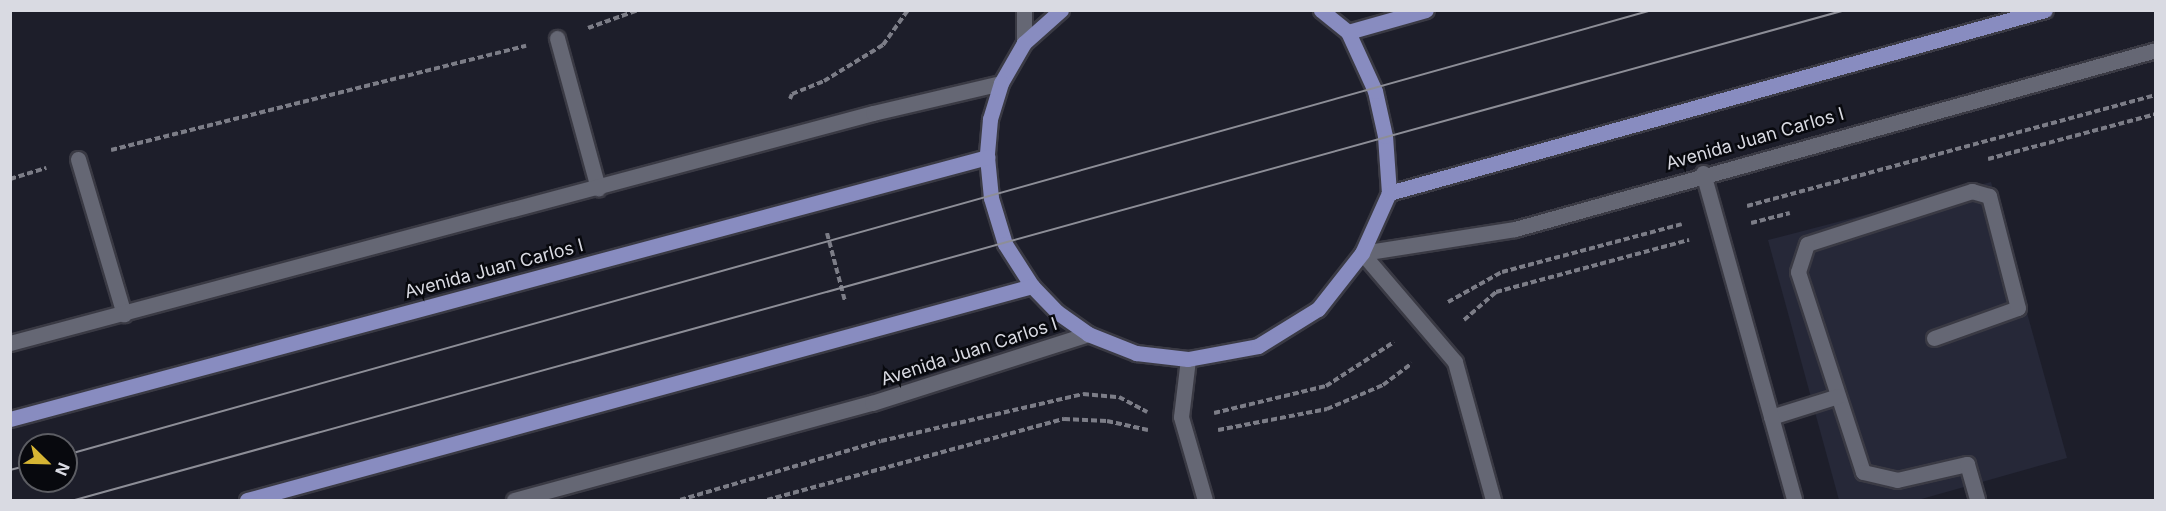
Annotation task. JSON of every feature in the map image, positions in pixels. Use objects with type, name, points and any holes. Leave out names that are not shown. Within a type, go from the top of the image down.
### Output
[{"type":"main road","name":"Avenida Juan Carlos I","points":[[1061,10],[1024,43],[1001,83],[990,119],[987,157],[991,198],[1005,244],[1032,286],[1058,312],[1088,334],[1136,353],[1188,359],[1258,346],[1318,309],[1362,253],[1389,193],[1385,136],[1375,91],[1348,32],[1321,10]]},
{"type":"main road","points":[[1348,32],[1426,10]]},
{"type":"main road","points":[[1389,193],[2045,10]]},
{"type":"main road","name":"Avenida Juan Carlos I","points":[[10,419],[987,157]]},
{"type":"main road","points":[[247,501],[1032,286]]},
{"type":"street","points":[[1024,10],[1024,43]]},
{"type":"street","points":[[557,38],[598,189]]},
{"type":"street","name":"Avenida Juan Carlos I","points":[[1362,253],[1515,229],[1703,174],[2156,50]]},
{"type":"street","points":[[10,343],[598,189],[873,113],[1001,83]]},
{"type":"street","points":[[78,159],[123,314]]},
{"type":"street","points":[[1703,174],[1794,501]]},
{"type":"street","points":[[1934,338],[2018,308],[1989,196],[1972,191],[1807,244],[1798,272],[1863,471],[1897,480],[1967,464],[1977,501]]},
{"type":"street","points":[[1362,253],[1455,362],[1492,501]]},
{"type":"street","name":"Avenida Juan Carlos I","points":[[516,500],[872,403],[1088,334]]},
{"type":"street","points":[[1188,359],[1181,417],[1205,501]]},
{"type":"street","points":[[1771,417],[1838,396]]},
{"type":"path","points":[[10,179],[78,159],[557,38],[638,10]]},
{"type":"shaded area","points":[[1991,182],[2067,458],[1918,500],[1839,500],[1768,240]]},
{"type":"tram line","points":[[78,452],[1652,10]]},
{"type":"tram line","points":[[75,500],[1846,10]]},
{"type":"tram line","points":[[10,470],[18,468]]}]
